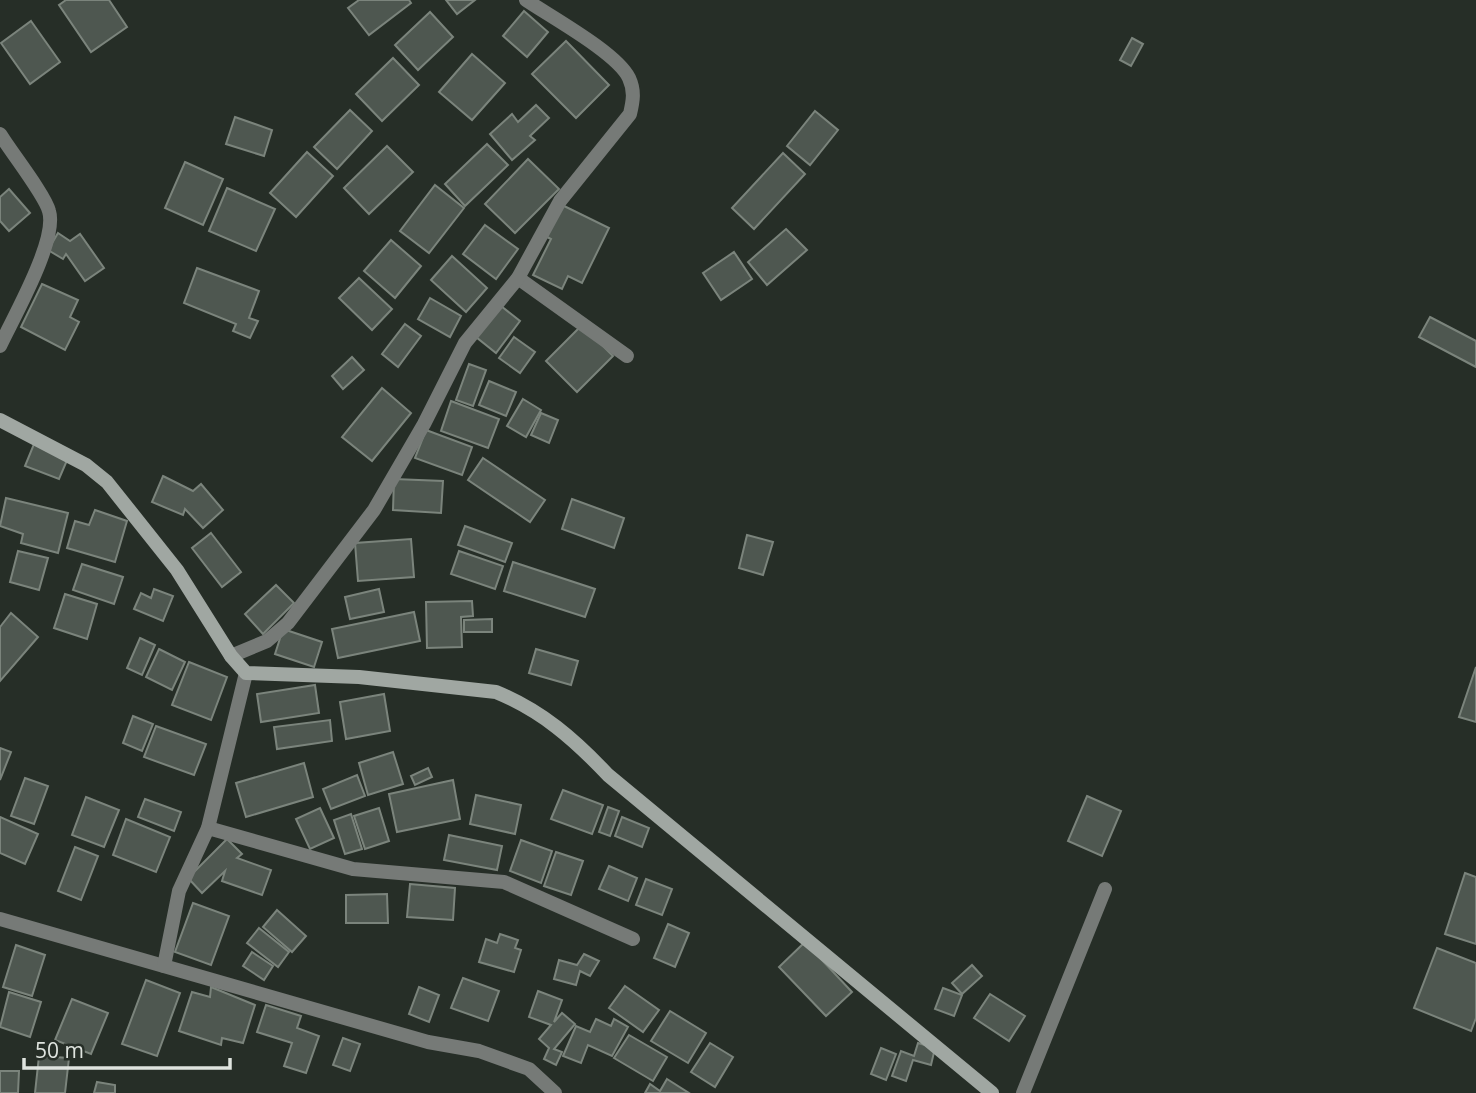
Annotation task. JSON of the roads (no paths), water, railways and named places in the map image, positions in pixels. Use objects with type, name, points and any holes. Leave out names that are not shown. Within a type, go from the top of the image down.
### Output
[{"type":"street","points":[[231,656],[267,641],[296,612],[374,510],[424,424],[465,343],[518,278],[560,201],[630,114],[635,97],[629,78],[617,61],[526,0]]},
{"type":"street","points":[[0,134],[50,212],[49,234],[42,253],[0,346]]},
{"type":"street","points":[[518,278],[627,356]]},
{"type":"street","points":[[0,420],[86,465],[107,482],[177,570],[231,656],[246,673],[359,677],[496,692],[510,698],[565,731],[608,775],[992,1093]]},
{"type":"street","points":[[164,966],[179,891],[208,828],[246,673]]},
{"type":"street","points":[[208,828],[353,869],[504,882],[633,939]]},
{"type":"street","points":[[1023,1093],[1105,889]]},
{"type":"street","points":[[0,919],[428,1042],[480,1051],[529,1069],[555,1093]]}]
